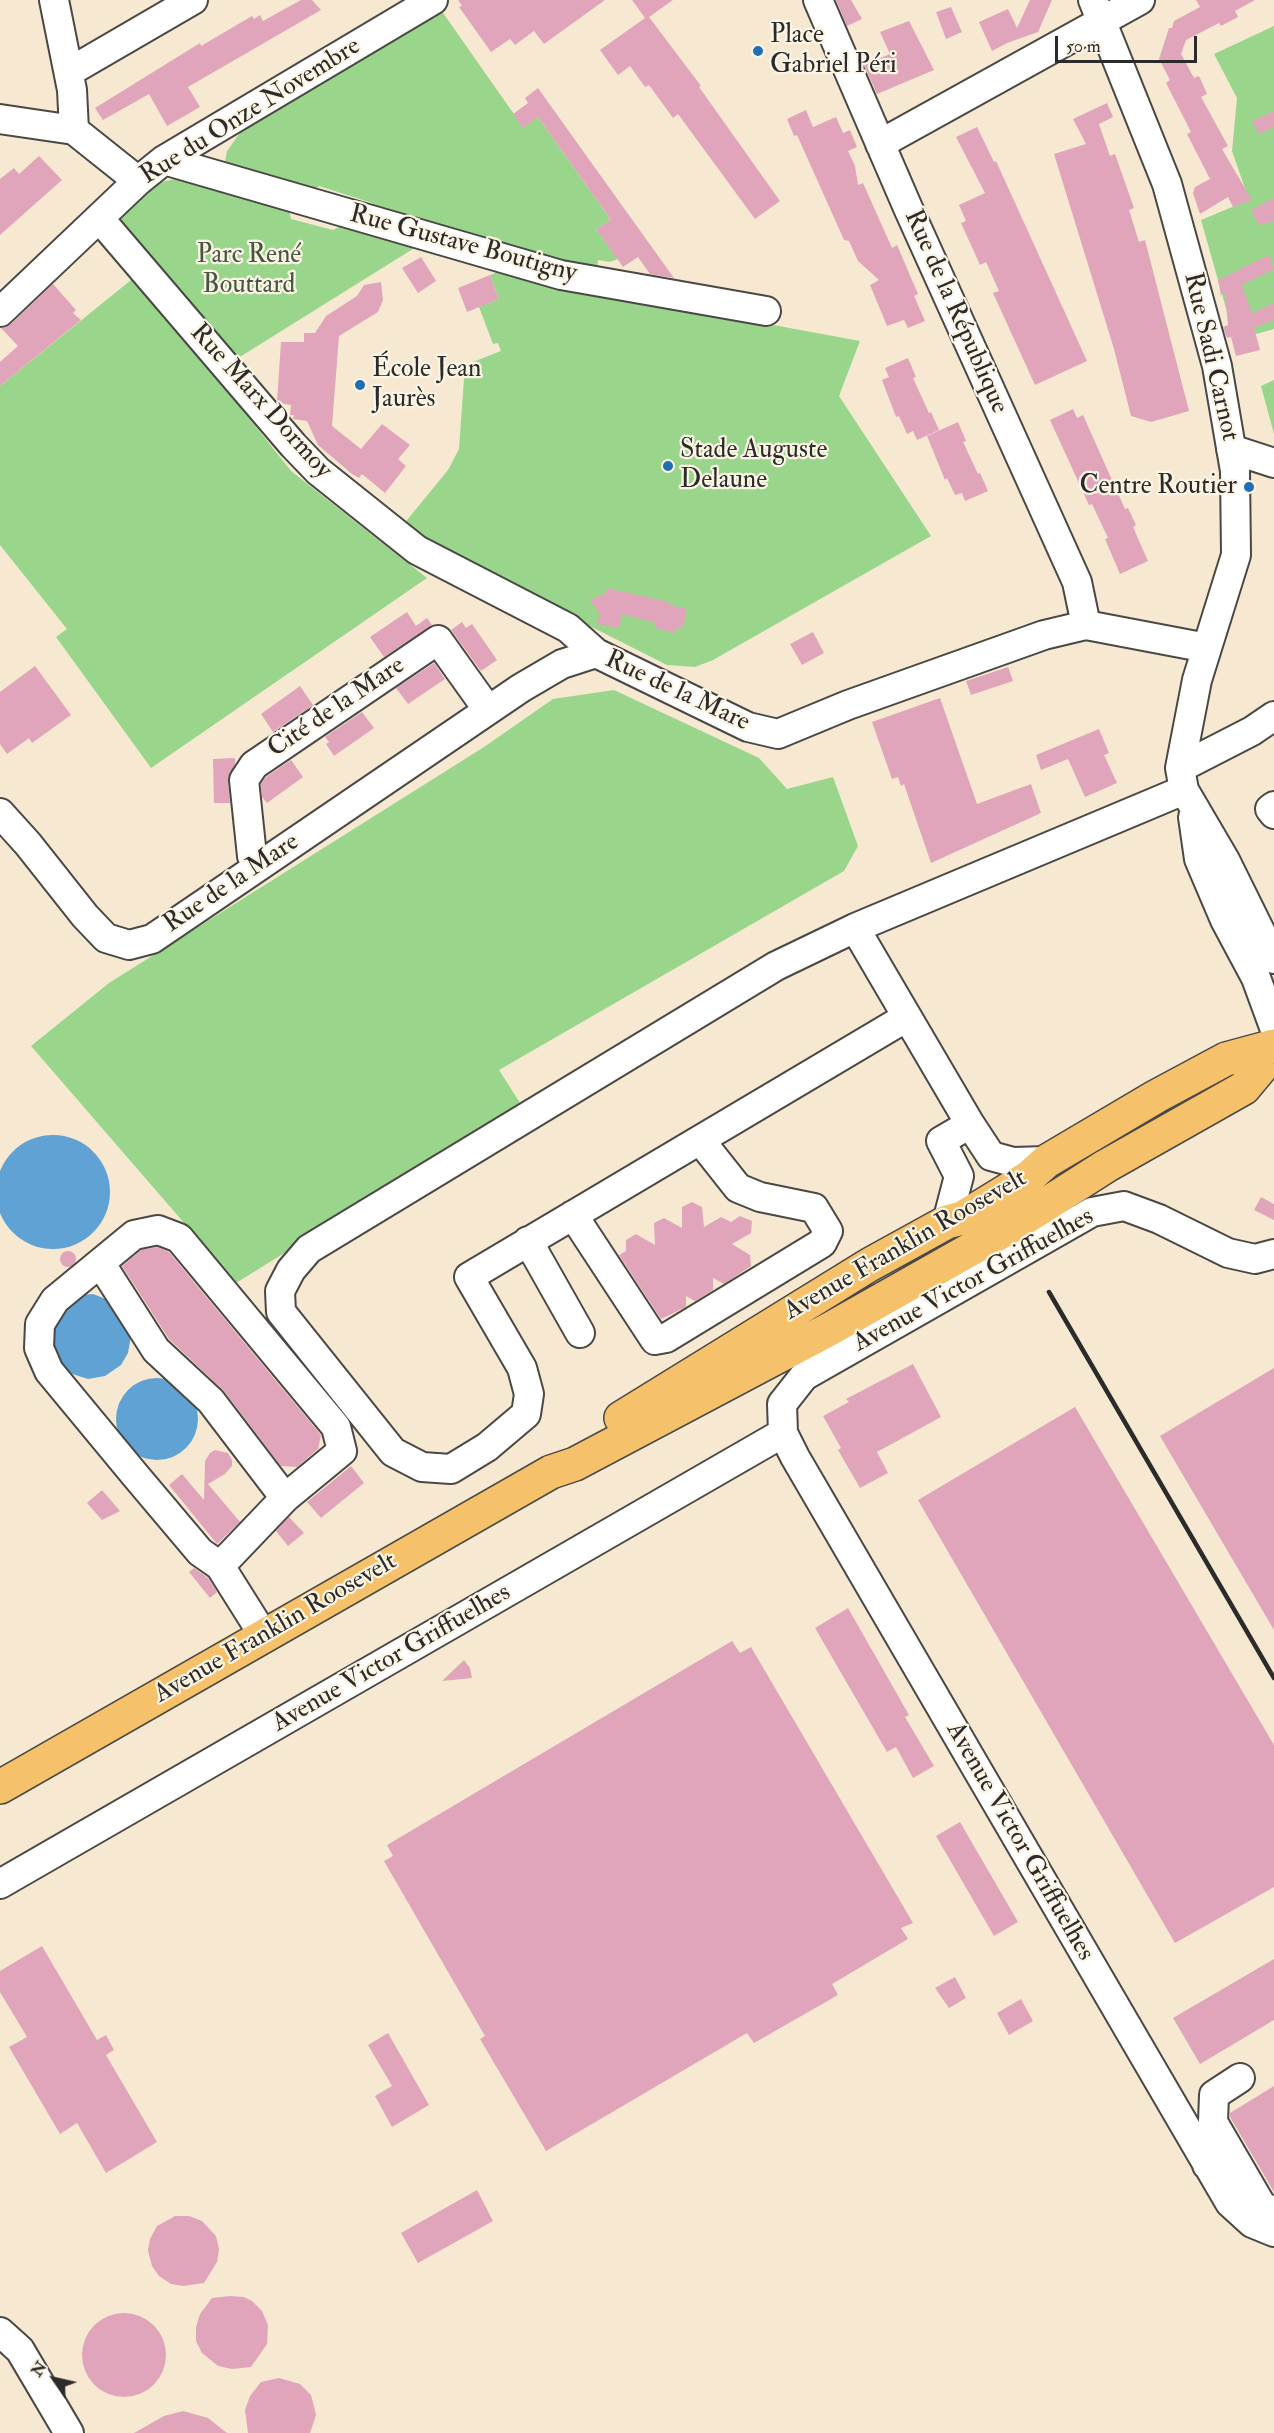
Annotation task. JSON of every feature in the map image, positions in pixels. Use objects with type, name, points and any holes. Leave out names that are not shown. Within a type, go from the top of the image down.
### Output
[{"type":"main road","name":"Avenue Franklin Roosevelt","points":[[552,1472],[568,1452],[868,1265],[947,1222],[962,1218],[1029,1177],[1047,1161],[1157,1096],[1226,1059],[1274,1046]]},
{"type":"main road","name":"Avenue Franklin Roosevelt","points":[[0,1787],[552,1472],[575,1464],[807,1341],[1012,1226],[1106,1166],[1244,1088],[1274,1052]]},
{"type":"street","points":[[54,0],[72,90],[74,130]]},
{"type":"street","points":[[69,72],[193,0]]},
{"type":"street","name":"Rue du Onze Novembre","points":[[0,312],[138,181],[164,160],[433,0]]},
{"type":"street","name":"Rue de la République","points":[[818,0],[880,144],[1077,582],[1086,625]]},
{"type":"street","points":[[880,144],[1097,11],[1140,0]]},
{"type":"street","name":"Rue Sadi Carnot","points":[[1097,11],[1167,184],[1217,366],[1234,471],[1236,555],[1197,680],[1185,788],[1199,859],[1225,920],[1256,978],[1274,1027]]},
{"type":"street","points":[[0,119],[74,130],[138,181]]},
{"type":"street","name":"Rue Gustave Boutigny","points":[[164,160],[561,274],[766,311]]},
{"type":"street","name":"Rue Marx Dormoy","points":[[99,218],[293,445],[318,471],[417,550],[568,628],[596,653]]},
{"type":"street","points":[[1231,449],[1274,463]]},
{"type":"street","name":"Rue de la Mare","points":[[0,813],[106,938],[129,945],[152,939],[488,710],[562,664],[596,653],[748,727],[778,734],[848,705],[1044,635],[1086,625],[1175,640],[1207,648]]},
{"type":"street","name":"Cité de la Mare","points":[[258,867],[252,856],[244,780],[254,765],[438,640],[488,710]]},
{"type":"street","points":[[907,1017],[469,1277],[522,1368],[529,1394],[526,1414],[487,1447],[451,1469],[422,1467],[393,1452],[281,1312],[280,1291],[291,1270],[309,1249],[776,966],[855,928],[1185,788],[1252,730],[1274,716]]},
{"type":"street","points":[[1185,788],[1225,860],[1274,959]]},
{"type":"street","points":[[1274,806],[1270,809],[1274,814]]},
{"type":"street","points":[[855,928],[991,1156],[1013,1162],[1047,1161]]},
{"type":"street","points":[[947,1222],[959,1176],[941,1141],[970,1124]]},
{"type":"street","points":[[573,1215],[655,1340],[666,1338],[822,1243],[828,1231],[814,1208],[760,1197],[738,1188],[700,1140]]},
{"type":"street","name":"Avenue Victor Griffuelhes","points":[[1274,1254],[1255,1259],[1228,1253],[1159,1219],[1124,1206],[1092,1212],[804,1376],[782,1404],[783,1433],[795,1457],[1219,2159],[1230,2203],[1252,2223],[1274,2232]]},
{"type":"street","points":[[220,1566],[285,1498],[342,1451],[336,1427],[179,1238],[158,1230],[134,1235],[55,1300],[40,1324],[39,1348],[49,1371],[135,1475],[200,1552],[220,1566],[264,1636]]},
{"type":"street","points":[[528,1241],[580,1333]]},
{"type":"street","points":[[101,1264],[156,1350],[211,1401],[285,1498]]},
{"type":"street","name":"Avenue Victor Griffuelhes","points":[[0,1884],[783,1433]]},
{"type":"street","points":[[1240,2079],[1214,2095],[1213,2122],[1219,2159],[1263,2208],[1274,2210]]},
{"type":"street","points":[[0,2332],[20,2350],[69,2433]]},
{"type":"green space","points":[[441,10],[523,127],[538,117],[611,220],[596,229],[618,259],[610,262],[598,260],[597,270],[373,211],[372,203],[319,186],[311,193],[230,170],[225,162],[227,151],[245,126]]},
{"type":"green space","points":[[1274,26],[1274,329],[1235,340],[1201,220],[1249,200],[1232,151],[1237,98],[1214,54]]},
{"type":"green space","name":"Parc René Bouttard","points":[[175,179],[289,211],[291,219],[333,230],[341,226],[416,247],[235,360],[119,220],[157,183]]},
{"type":"green space","name":"Stade Auguste Delaune","points":[[502,270],[562,286],[860,341],[839,396],[931,536],[713,660],[695,667],[667,665],[445,553],[403,525],[448,470],[459,449],[465,365],[501,351],[498,343],[493,344],[479,307],[499,299],[490,275]]},
{"type":"green space","points":[[136,276],[291,471],[427,578],[151,768],[56,637],[67,629],[0,545],[0,386]]},
{"type":"green space","points":[[1274,380],[1274,434],[1261,386]]},
{"type":"green space","points":[[614,690],[759,758],[787,789],[833,777],[858,846],[844,871],[499,1070],[522,1106],[236,1283],[31,1046],[109,983],[484,747],[553,699]]},
{"type":"water","points":[[53,1135],[75,1139],[93,1152],[106,1170],[110,1192],[106,1214],[93,1232],[75,1245],[53,1249],[31,1245],[13,1232],[0,1214],[-4,1192],[0,1170],[13,1152],[31,1139]]},
{"type":"water","points":[[93,1294],[111,1301],[131,1336],[128,1353],[121,1365],[105,1376],[88,1379],[66,1372],[54,1362],[49,1321],[82,1295]]},
{"type":"water","points":[[157,1378],[173,1381],[186,1390],[195,1403],[198,1419],[195,1435],[186,1448],[173,1457],[157,1460],[141,1457],[128,1448],[119,1435],[116,1419],[119,1403],[128,1390],[141,1381]]},
{"type":"building","points":[[301,0],[312,0],[321,10],[188,87],[200,107],[167,126],[149,94],[103,120],[95,108],[200,43],[201,46],[252,16],[254,19],[260,15],[263,21]]},
{"type":"building","points":[[458,0],[605,0],[544,44],[534,31],[515,45],[510,39],[491,52],[459,7],[462,6]]},
{"type":"building","points":[[632,0],[673,0],[649,17],[701,86],[699,87],[780,201],[755,219],[678,114],[673,118],[649,85],[645,87],[630,66],[618,75],[600,50],[645,18]]},
{"type":"building","points":[[836,0],[851,0],[862,19],[847,26]]},
{"type":"building","points":[[1030,0],[1052,0],[1038,32],[992,51],[979,22],[1008,9],[1017,28]]},
{"type":"building","points":[[1196,0],[1255,0],[1235,11],[1238,17],[1221,26],[1219,23],[1186,40],[1181,54],[1194,78],[1199,76],[1207,94],[1201,97],[1228,146],[1222,149],[1252,200],[1233,207],[1228,197],[1200,214],[1193,193],[1195,187],[1210,179],[1187,134],[1191,132],[1166,83],[1170,80],[1159,59],[1169,28],[1172,28],[1174,21],[1200,7]]},
{"type":"building","points":[[951,7],[962,32],[946,39],[936,12]]},
{"type":"building","points":[[909,21],[934,70],[877,94],[864,65],[890,54],[880,32]]},
{"type":"building","points":[[538,88],[674,278],[650,274],[638,257],[623,267],[596,229],[611,220],[538,117],[523,128],[513,114],[528,103],[525,98]]},
{"type":"building","points":[[1107,103],[1113,117],[1099,124],[1110,156],[1115,154],[1134,208],[1129,210],[1139,242],[1145,240],[1189,411],[1151,422],[1131,416],[1114,349],[1054,154],[1086,144],[1073,119]]},
{"type":"building","points":[[806,110],[813,127],[836,117],[843,133],[850,130],[857,147],[848,151],[855,166],[858,185],[863,183],[892,248],[897,245],[918,294],[914,296],[925,321],[908,328],[904,320],[887,326],[870,285],[879,280],[858,261],[849,241],[844,240],[797,135],[794,136],[787,119]]},
{"type":"building","points":[[1274,111],[1274,127],[1259,134],[1252,121]]},
{"type":"building","points":[[977,127],[994,162],[996,161],[1087,361],[1035,385],[993,293],[999,291],[986,262],[980,265],[961,223],[966,221],[959,205],[985,193],[956,137]]},
{"type":"building","points":[[39,156],[62,180],[0,235],[0,179],[14,168],[19,174]]},
{"type":"building","points":[[1274,198],[1274,221],[1259,225],[1251,210]]},
{"type":"building","points":[[1269,255],[1274,269],[1242,285],[1252,313],[1274,303],[1274,320],[1254,328],[1260,350],[1236,356],[1231,337],[1227,338],[1223,327],[1228,325],[1225,293],[1221,295],[1218,280]]},
{"type":"building","points":[[421,257],[436,281],[418,293],[402,268]]},
{"type":"building","points":[[490,275],[499,299],[467,312],[458,288]]},
{"type":"building","points":[[381,282],[383,300],[378,312],[339,336],[332,426],[361,449],[382,424],[410,445],[398,459],[406,466],[385,493],[362,474],[359,478],[352,474],[318,445],[307,421],[293,419],[294,415],[290,415],[291,405],[277,401],[281,342],[304,342],[304,333],[315,333],[326,316],[357,296],[364,285]]},
{"type":"building","points":[[53,284],[76,310],[73,313],[81,320],[0,386],[0,362],[18,346],[1,328],[11,324]]},
{"type":"building","points":[[908,358],[916,377],[913,378],[939,430],[917,440],[913,431],[907,434],[899,416],[896,417],[882,380],[889,377],[885,368]]},
{"type":"building","points":[[1073,409],[1077,418],[1083,415],[1125,509],[1128,508],[1136,525],[1133,527],[1148,561],[1120,574],[1105,539],[1108,538],[1092,504],[1089,505],[1050,420]]},
{"type":"building","points":[[958,422],[966,441],[963,442],[988,491],[965,501],[962,493],[955,495],[947,478],[945,480],[927,436]]},
{"type":"building","points":[[607,588],[669,602],[669,605],[687,609],[683,628],[677,627],[675,633],[655,628],[656,623],[622,614],[619,628],[597,624],[600,614],[590,600],[606,593]]},
{"type":"building","points":[[407,612],[416,626],[427,618],[432,625],[384,657],[370,637]]},
{"type":"building","points":[[462,622],[466,628],[472,624],[497,660],[481,671],[451,630]]},
{"type":"building","points":[[813,632],[824,653],[802,665],[790,644]]},
{"type":"building","points":[[434,663],[445,679],[408,704],[396,688]]},
{"type":"building","points":[[35,666],[71,715],[32,743],[29,738],[7,754],[0,744],[0,692]]},
{"type":"building","points":[[1008,667],[1013,681],[971,695],[966,681]]},
{"type":"building","points":[[300,686],[313,705],[273,732],[261,714]]},
{"type":"building","points":[[940,698],[977,804],[1031,784],[1041,813],[931,863],[904,784],[901,786],[898,777],[892,779],[872,722]]},
{"type":"building","points":[[362,712],[374,728],[334,756],[326,744],[329,742],[325,737]]},
{"type":"building","points":[[1099,729],[1109,753],[1104,755],[1117,783],[1085,797],[1068,759],[1041,770],[1036,755]]},
{"type":"building","points":[[235,758],[228,781],[230,803],[214,803],[213,759]]},
{"type":"building","points":[[291,760],[303,777],[267,803],[262,797],[261,784],[266,777]]},
{"type":"building","points":[[1261,1197],[1274,1204],[1274,1220],[1254,1210]]},
{"type":"building","points":[[692,1202],[702,1207],[704,1227],[721,1217],[731,1222],[740,1216],[752,1221],[751,1233],[732,1244],[750,1255],[751,1266],[724,1284],[713,1278],[713,1290],[695,1301],[686,1296],[686,1307],[661,1319],[619,1255],[626,1251],[626,1240],[636,1234],[655,1245],[654,1223],[664,1218],[682,1228],[682,1207]]},
{"type":"building","points":[[157,1247],[169,1252],[321,1435],[318,1449],[297,1467],[281,1466],[224,1391],[169,1339],[122,1266],[141,1250]]},
{"type":"building","points":[[68,1251],[74,1253],[76,1259],[74,1265],[68,1267],[62,1265],[60,1259],[62,1253]]},
{"type":"building","points":[[913,1364],[941,1417],[877,1452],[888,1473],[860,1488],[838,1450],[841,1448],[823,1416],[849,1402],[846,1399]]},
{"type":"building","points":[[1274,1368],[1274,1630],[1160,1436]]},
{"type":"building","points":[[1075,1407],[1274,1745],[1274,1887],[1175,1943],[918,1500]]},
{"type":"building","points":[[215,1450],[228,1453],[232,1466],[225,1474],[208,1484],[240,1522],[217,1544],[169,1485],[182,1474],[204,1500],[205,1461]]},
{"type":"building","points":[[351,1466],[364,1483],[321,1518],[307,1502]]},
{"type":"building","points":[[102,1490],[120,1511],[102,1520],[87,1503]]},
{"type":"building","points":[[289,1517],[304,1533],[288,1546],[276,1531]]},
{"type":"building","points":[[194,1568],[208,1578],[217,1592],[210,1598],[189,1572]]},
{"type":"building","points":[[848,1608],[909,1715],[905,1717],[934,1766],[913,1778],[896,1747],[887,1752],[815,1628]]},
{"type":"building","points":[[732,1641],[740,1653],[751,1647],[913,1923],[901,1928],[908,1939],[832,1984],[838,1995],[754,2043],[747,2033],[546,2151],[480,2039],[485,2036],[384,1861],[393,1856],[387,1845]]},
{"type":"building","points":[[464,1660],[470,1668],[472,1678],[442,1681]]},
{"type":"building","points":[[960,1822],[1018,1922],[994,1936],[936,1836]]},
{"type":"building","points":[[42,1946],[97,2040],[106,2035],[114,2050],[106,2055],[157,2142],[106,2173],[77,2123],[60,2134],[9,2047],[27,2037],[0,1992],[0,1971]]},
{"type":"building","points":[[1274,1959],[1274,2020],[1200,2064],[1173,2018]]},
{"type":"building","points":[[955,1977],[966,1998],[949,2008],[935,1988]]},
{"type":"building","points":[[1021,1999],[1033,2021],[1009,2035],[997,2013]]},
{"type":"building","points":[[388,2033],[429,2105],[392,2127],[375,2096],[392,2086],[368,2045]]},
{"type":"building","points":[[1274,2086],[1274,2192],[1230,2117],[1230,2113]]},
{"type":"building","points":[[477,2190],[493,2221],[418,2263],[401,2233]]},
{"type":"building","points":[[175,2216],[189,2216],[202,2221],[216,2236],[219,2249],[217,2262],[204,2283],[183,2286],[171,2284],[159,2276],[152,2266],[148,2250],[150,2239],[157,2226]]},
{"type":"building","points":[[244,2297],[252,2301],[262,2311],[268,2325],[267,2344],[251,2367],[232,2369],[218,2366],[202,2353],[196,2341],[196,2327],[200,2314],[212,2298]]},
{"type":"building","points":[[116,2313],[132,2313],[148,2320],[159,2331],[166,2347],[163,2371],[154,2385],[132,2397],[116,2397],[100,2390],[89,2379],[82,2363],[82,2347],[89,2331],[100,2320]]},
{"type":"building","points":[[279,2378],[300,2384],[311,2395],[316,2415],[310,2433],[248,2433],[245,2410],[250,2396],[261,2382]]},
{"type":"building","points":[[183,2411],[208,2418],[227,2433],[134,2433],[164,2416]]},
{"type":"railway","points":[[1049,1292],[1274,1678]]},
{"type":"place","name":"Place Gabriel Péri","points":[[758,51]]},
{"type":"place","name":"École Jean Jaurès","points":[[360,385]]},
{"type":"place","name":"Stade Auguste Delaune","points":[[668,466]]},
{"type":"place","name":"Centre Routier","points":[[1249,487]]}]
